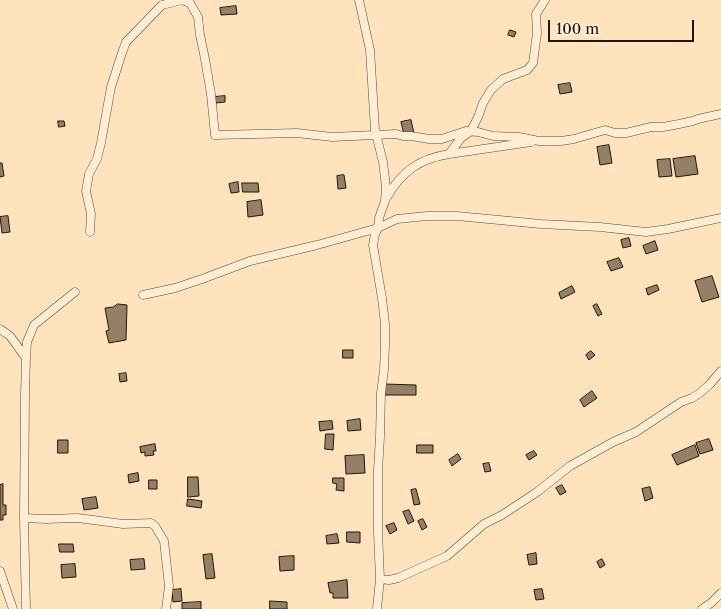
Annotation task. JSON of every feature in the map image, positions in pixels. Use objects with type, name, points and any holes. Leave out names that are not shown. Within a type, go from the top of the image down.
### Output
[{"type":"street","points":[[90,232],[91,214],[86,191],[89,174],[97,159],[102,143],[111,87],[126,42],[162,5],[182,0],[190,3],[198,17],[211,94],[215,135],[297,133],[332,137],[396,134],[442,139],[470,131],[493,136],[539,141]]},
{"type":"street","points":[[359,0],[370,50],[373,106],[376,134],[383,162],[386,187],[385,201]]},
{"type":"street","points":[[449,154],[461,138],[470,131],[491,90],[503,79],[527,70],[533,63],[537,33],[536,14],[545,0]]},
{"type":"street","points":[[378,609],[380,579],[378,470],[385,324],[373,245],[379,218],[385,201],[394,185],[418,163],[434,156],[539,141],[561,141],[605,130],[615,133],[626,133],[651,127],[679,124],[721,114]]},
{"type":"street","points":[[143,295],[175,288],[250,261],[378,228],[397,218],[457,216],[646,232],[721,218]]},
{"type":"street","points":[[26,609],[24,518],[27,342],[34,325],[75,292]]},
{"type":"street","points":[[0,329],[10,336],[26,358]]},
{"type":"street","points":[[380,579],[398,578],[447,556],[484,524],[502,515],[537,492],[570,466],[613,442],[636,432],[681,402],[700,393],[721,371]]},
{"type":"street","points":[[24,518],[78,518],[123,524],[151,523],[156,526],[164,541],[168,586],[166,609]]},
{"type":"street","points":[[0,571],[13,609]]},
{"type":"street","points":[[702,609],[721,593]]},
{"type":"building","points":[[236,6],[237,14],[221,15],[220,8]]},
{"type":"building","points":[[510,30],[516,32],[514,37],[508,35]]},
{"type":"building","points":[[570,83],[572,92],[560,94],[558,85]]},
{"type":"building","points":[[225,96],[225,102],[216,103],[215,97]]},
{"type":"building","points":[[411,120],[414,133],[404,135],[401,122]]},
{"type":"building","points":[[58,121],[64,121],[65,126],[59,127]]},
{"type":"building","points":[[609,145],[612,163],[600,165],[597,147]]},
{"type":"building","points":[[695,156],[698,174],[676,177],[673,159]]},
{"type":"building","points":[[670,159],[672,176],[659,177],[657,160]]},
{"type":"building","points":[[0,163],[2,163],[4,176],[0,177]]},
{"type":"building","points":[[344,175],[346,188],[338,189],[337,176]]},
{"type":"building","points":[[238,182],[239,192],[231,193],[229,184]]},
{"type":"building","points":[[242,183],[258,183],[259,192],[243,192]]},
{"type":"building","points":[[261,200],[263,215],[248,217],[247,202]]},
{"type":"building","points":[[8,216],[10,232],[2,233],[0,217]]},
{"type":"building","points":[[629,238],[631,246],[623,248],[621,240]]},
{"type":"building","points":[[655,241],[658,250],[646,254],[643,246]]},
{"type":"building","points":[[619,258],[623,267],[611,271],[607,262]]},
{"type":"building","points":[[712,276],[719,297],[702,302],[695,281]]},
{"type":"building","points":[[657,285],[659,290],[648,295],[646,289]]},
{"type":"building","points":[[572,286],[575,292],[561,299],[559,293]]},
{"type":"building","points":[[118,304],[127,305],[126,340],[109,343],[106,331],[109,330],[105,308]]},
{"type":"building","points":[[597,304],[602,314],[598,316],[593,306]]},
{"type":"building","points":[[343,350],[353,350],[353,358],[343,358]]},
{"type":"building","points":[[591,351],[595,355],[589,360],[586,355]]},
{"type":"building","points":[[126,373],[127,381],[120,382],[119,374]]},
{"type":"building","points":[[385,384],[416,385],[416,395],[385,395]]},
{"type":"building","points":[[592,391],[597,398],[584,407],[580,400]]},
{"type":"building","points":[[360,419],[361,430],[348,431],[347,421]]},
{"type":"building","points":[[332,421],[333,429],[320,431],[319,422]]},
{"type":"building","points":[[326,434],[334,434],[333,450],[325,449]]},
{"type":"building","points":[[709,439],[713,450],[700,454],[696,443]]},
{"type":"building","points":[[58,440],[68,440],[68,453],[58,453]]},
{"type":"building","points":[[155,444],[156,451],[153,451],[154,455],[145,456],[145,452],[141,453],[140,447]]},
{"type":"building","points":[[417,445],[433,445],[433,453],[417,453]]},
{"type":"building","points":[[695,445],[699,456],[677,465],[672,455]]},
{"type":"building","points":[[534,451],[537,455],[529,460],[526,455]]},
{"type":"building","points":[[458,454],[461,459],[452,466],[449,460]]},
{"type":"building","points":[[364,455],[365,473],[346,474],[345,456]]},
{"type":"building","points":[[489,463],[491,471],[485,472],[483,464]]},
{"type":"building","points":[[138,473],[139,481],[129,483],[128,475]]},
{"type":"building","points":[[188,477],[198,477],[199,496],[188,497]]},
{"type":"building","points":[[333,478],[344,478],[344,491],[336,490],[337,484],[333,483]]},
{"type":"building","points":[[149,480],[157,480],[157,489],[149,489]]},
{"type":"building","points":[[3,484],[3,505],[6,505],[6,515],[3,515],[3,520],[0,520],[0,485]]},
{"type":"building","points":[[562,485],[566,492],[560,495],[556,488]]},
{"type":"building","points":[[650,487],[653,498],[645,501],[642,489]]},
{"type":"building","points":[[416,489],[420,504],[414,505],[411,490]]},
{"type":"building","points":[[96,497],[98,508],[84,510],[82,499]]},
{"type":"building","points":[[188,499],[202,501],[201,508],[187,506]]},
{"type":"building","points":[[409,510],[414,521],[408,524],[403,512]]},
{"type":"building","points":[[423,519],[427,527],[422,530],[418,521]]},
{"type":"building","points":[[394,523],[397,530],[390,534],[386,526]]},
{"type":"building","points":[[347,532],[360,532],[360,543],[347,542]]},
{"type":"building","points":[[337,534],[339,543],[327,544],[326,536]]},
{"type":"building","points":[[59,544],[73,544],[74,552],[60,552]]},
{"type":"building","points":[[536,553],[537,564],[529,565],[527,555]]},
{"type":"building","points":[[212,554],[215,578],[206,579],[203,555]]},
{"type":"building","points":[[294,556],[294,570],[280,571],[279,557]]},
{"type":"building","points":[[144,559],[145,569],[131,570],[130,560]]},
{"type":"building","points":[[602,559],[605,565],[600,568],[597,562]]},
{"type":"building","points":[[75,564],[76,577],[62,578],[61,565]]},
{"type":"building","points":[[347,580],[348,598],[333,598],[333,593],[330,593],[328,583]]},
{"type":"building","points":[[181,589],[182,601],[173,602],[172,590]]},
{"type":"building","points":[[542,589],[544,599],[536,600],[534,590]]},
{"type":"building","points":[[270,601],[287,602],[287,609],[270,609]]},
{"type":"building","points":[[201,602],[201,609],[182,609],[182,603]]}]
